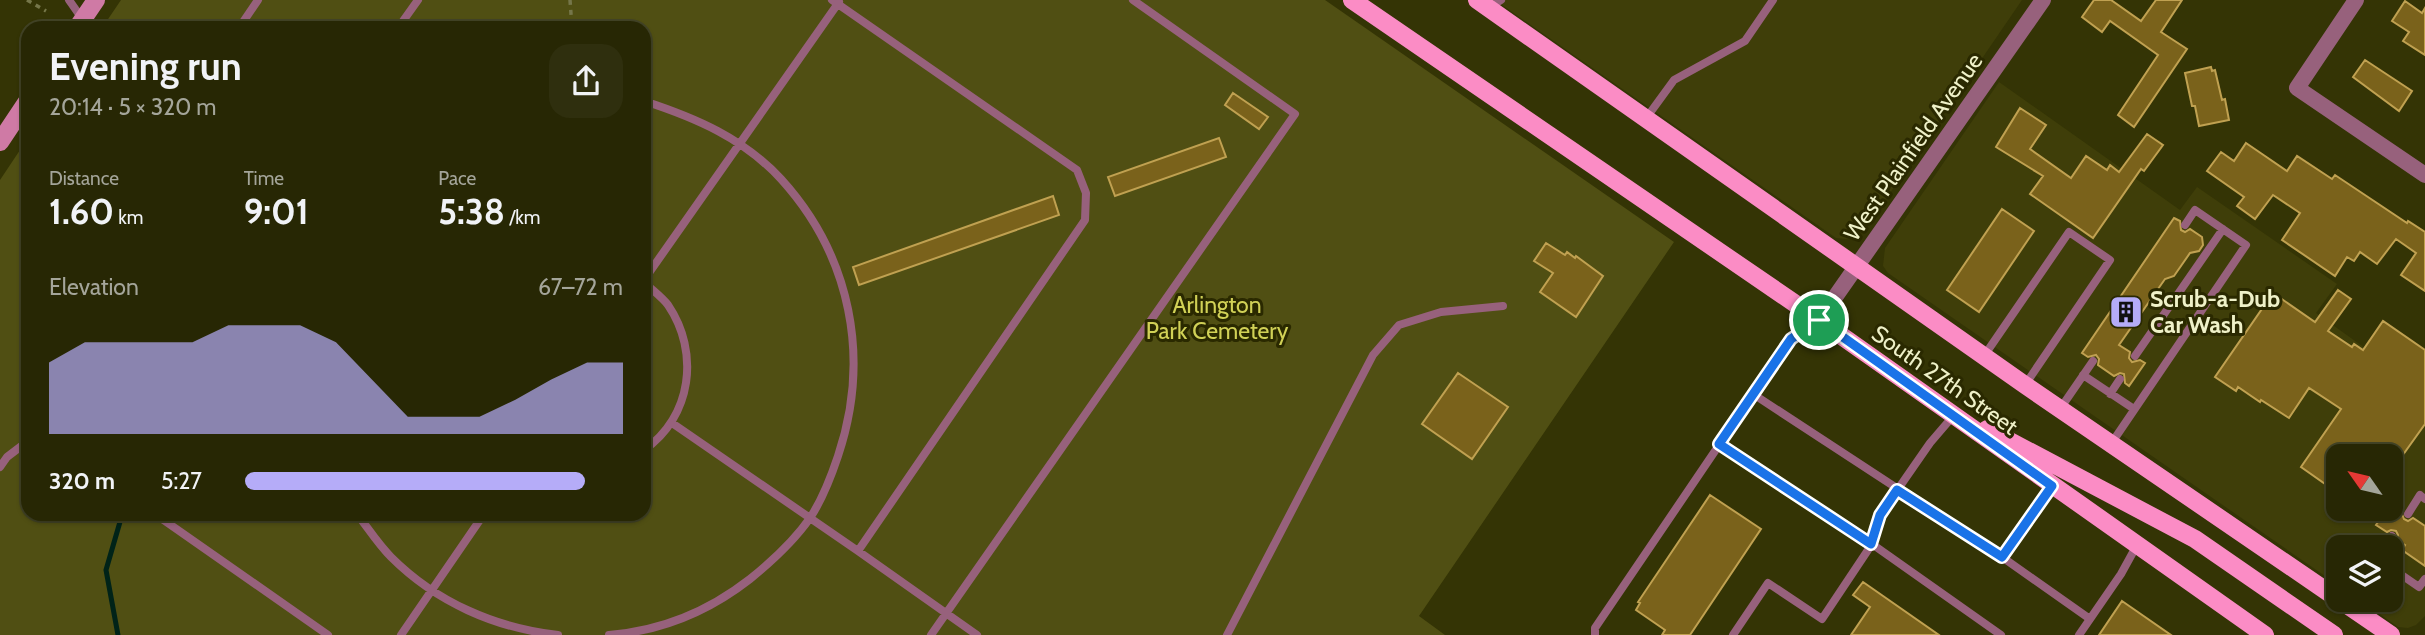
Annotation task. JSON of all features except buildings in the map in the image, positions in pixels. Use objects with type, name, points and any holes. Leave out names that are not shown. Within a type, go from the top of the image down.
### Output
[{"type":"main road","name":"South 27th Street","points":[[1353,0],[1819,320],[1925,397],[1955,415],[2253,632]]},
{"type":"main road","name":"South 27th Street","points":[[1490,2],[1857,267],[2326,591]]},
{"type":"main road","points":[[1955,415],[2195,539],[2334,635]]},
{"type":"main road","name":"South 27th Street","points":[[2357,612],[2391,635]]},
{"type":"street","points":[[87,21],[96,0]]},
{"type":"street","name":"West Plainfield Avenue","points":[[1819,320],[2043,0]]},
{"type":"street","points":[[2356,0],[2297,88],[2425,175]]},
{"type":"street","points":[[0,142],[21,110]]},
{"type":"lane","points":[[69,0],[82,21]]},
{"type":"lane","points":[[244,21],[258,0]]},
{"type":"lane","points":[[403,21],[418,0]]},
{"type":"lane","points":[[931,635],[1295,114],[1133,0]]},
{"type":"lane","points":[[1647,117],[1674,80],[1745,41],[1773,0]]},
{"type":"lane","points":[[651,271],[837,1],[1077,170],[1086,193],[1084,220],[858,551]]},
{"type":"lane","points":[[609,635],[632,633],[683,619],[730,594],[771,562],[809,519],[832,475],[849,425],[855,372],[851,319],[837,267],[813,220],[780,178],[740,144],[694,118],[651,104]]},
{"type":"lane","points":[[2111,444],[2246,245],[2195,210],[2185,225]]},
{"type":"lane","points":[[2136,356],[2223,229]]},
{"type":"lane","points":[[1984,356],[2069,232],[2110,260],[2025,385]]},
{"type":"lane","points":[[651,288],[666,303],[682,331],[688,362],[685,394],[672,423],[651,445]]},
{"type":"lane","points":[[1227,635],[1373,355],[1399,325],[1440,312],[1503,306]]},
{"type":"lane","points":[[1595,635],[1595,628],[1791,339],[1819,320]]},
{"type":"lane","points":[[2060,409],[2093,361]]},
{"type":"lane","points":[[2083,375],[2134,409]]},
{"type":"lane","points":[[2110,394],[2120,379]]},
{"type":"lane","points":[[1753,394],[2002,557],[2091,619]]},
{"type":"lane","points":[[1733,635],[1768,583],[1822,619],[1871,544],[1880,515],[1930,443],[1955,415]]},
{"type":"lane","points":[[672,423],[977,635]]},
{"type":"lane","points":[[1719,444],[1871,544],[2001,635]]},
{"type":"lane","points":[[0,467],[7,457],[21,446]]},
{"type":"lane","points":[[2002,557],[2052,486]]},
{"type":"lane","points":[[2408,514],[2420,495],[2425,499]]},
{"type":"lane","points":[[165,521],[328,635]]},
{"type":"lane","points":[[362,521],[390,556],[431,590],[477,616],[527,632],[558,635]]},
{"type":"lane","points":[[401,635],[479,521]]},
{"type":"lane","points":[[2080,635],[2137,545]]},
{"type":"lane","points":[[2403,576],[2422,589],[2425,579]]},
{"type":"path","points":[[27,0],[46,12]]},
{"type":"path","points":[[570,0],[572,21]]},
{"type":"shaded area","points":[[1495,0],[2022,0],[1864,231],[1856,237],[1846,239],[1836,238]]},
{"type":"shaded area","points":[[1999,82],[2180,210],[2197,187],[2337,284],[2316,313],[2425,391],[2425,616],[2416,625],[2408,628],[2398,627],[2377,612],[2403,612],[2403,535],[2326,535],[2326,577],[1888,273],[1883,266],[1885,248]]},
{"type":"green space","name":"Arlington Park Cemetery","points":[[121,0],[1325,0],[1674,242],[1419,616],[1445,635],[0,635],[0,180],[21,148],[21,521],[651,521],[651,21],[107,21]]},
{"type":"waterway","points":[[118,635],[106,570],[120,521]]},
{"type":"place","name":"Scrub-a-Dub Car Wash","points":[[2126,312]]},
{"type":"route","points":[[1819,320],[2052,486],[2002,557],[1897,490],[1880,515],[1871,544],[1719,444],[1791,339],[1819,320]]}]
